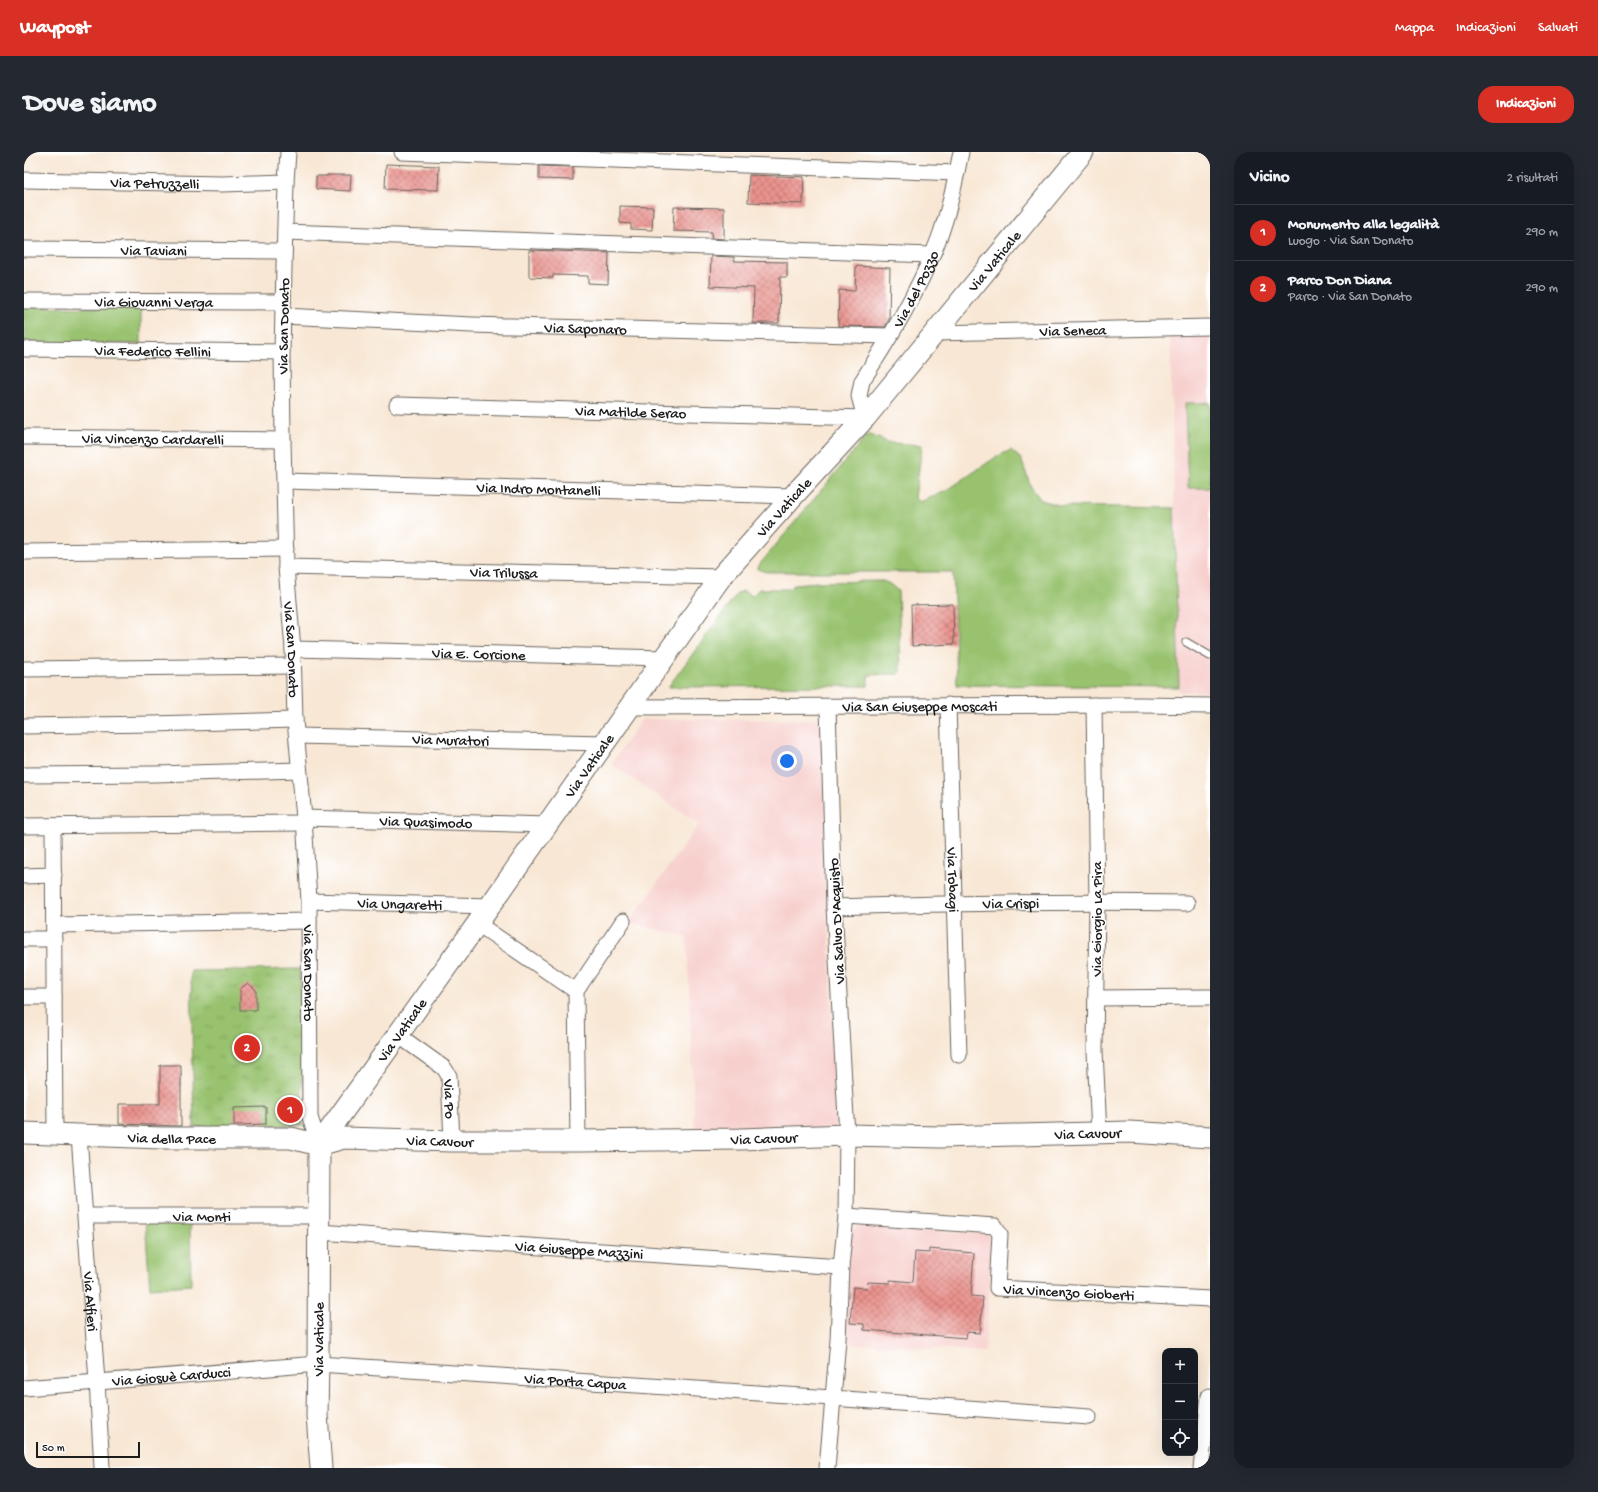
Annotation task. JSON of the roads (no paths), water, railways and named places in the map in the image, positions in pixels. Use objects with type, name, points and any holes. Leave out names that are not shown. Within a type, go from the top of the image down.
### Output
[{"type":"street","name":"Via San Donato","points":[[288,152],[282,352],[286,567],[295,720],[310,901],[310,1117],[319,1145]]},
{"type":"street","points":[[402,152],[957,173]]},
{"type":"street","name":"Via del Pozzo","points":[[866,418],[859,396],[862,381],[913,296],[932,255],[945,220],[961,152]]},
{"type":"street","name":"Via Vaticale","points":[[321,1468],[317,1415],[319,1145],[478,924],[721,577],[793,496],[866,418],[1083,152]]},
{"type":"street","name":"Via Petruzzelli","points":[[24,180],[222,184],[286,182]]},
{"type":"street","points":[[285,232],[932,255]]},
{"type":"street","name":"Via Taviani","points":[[24,249],[284,251]]},
{"type":"street","name":"Via Giovanni Verga","points":[[24,301],[283,309]]},
{"type":"street","name":"Via Saponaro","points":[[283,309],[472,325],[889,336]]},
{"type":"street","name":"Via Seneca","points":[[935,333],[1210,327]]},
{"type":"street","name":"Via Federico Fellini","points":[[24,349],[282,352]]},
{"type":"street","name":"Via Matilde Serao","points":[[397,405],[866,418]]},
{"type":"street","name":"Via Vincenzo Cardarelli","points":[[24,437],[283,440]]},
{"type":"street","name":"Via Indro Montanelli","points":[[285,481],[793,496]]},
{"type":"street","points":[[24,552],[286,549]]},
{"type":"street","name":"Via Trilussa","points":[[286,567],[721,577]]},
{"type":"street","name":"Via E. Corcione","points":[[292,650],[665,658]]},
{"type":"street","points":[[24,669],[292,666]]},
{"type":"street","name":"Via San Giuseppe Moscati","points":[[631,707],[828,707],[948,705],[1210,706]]},
{"type":"street","name":"Via Tobagi","points":[[948,705],[959,1055]]},
{"type":"street","name":"Via Giorgio La Pira","points":[[1094,705],[1097,901],[1095,1051],[1099,1133]]},
{"type":"street","name":"Via Salvo D'Acquisto","points":[[827,1468],[838,1340],[841,1267],[846,1216],[847,1135],[834,907],[828,707]]},
{"type":"street","points":[[24,726],[295,720]]},
{"type":"street","name":"Via Muratori","points":[[297,736],[605,743]]},
{"type":"street","points":[[24,775],[156,774],[299,770]]},
{"type":"street","name":"Via Quasimodo","points":[[24,826],[304,820],[548,825]]},
{"type":"street","points":[[53,826],[56,1135]]},
{"type":"street","points":[[24,876],[54,876]]},
{"type":"street","name":"Via Ungaretti","points":[[310,901],[490,906]]},
{"type":"street","name":"Via Crispi","points":[[834,907],[954,903],[1097,901],[1187,903]]},
{"type":"street","points":[[24,939],[54,932],[309,921]]},
{"type":"street","points":[[578,1141],[576,991],[623,921]]},
{"type":"street","points":[[478,924],[576,991]]},
{"type":"street","points":[[24,997],[54,997]]},
{"type":"street","points":[[1096,998],[1210,997]]},
{"type":"street","name":"Via Po","points":[[398,1035],[444,1068],[449,1076],[452,1141]]},
{"type":"street","name":"Via Cavour","points":[[319,1145],[344,1138],[452,1141],[578,1141],[740,1139],[847,1135],[941,1136],[1129,1132],[1210,1137]]},
{"type":"street","name":"Via della Pace","points":[[24,1133],[174,1138],[291,1138],[319,1145]]},
{"type":"street","name":"Via Alfieri","points":[[79,1136],[86,1216],[102,1468]]},
{"type":"street","name":"Via Monti","points":[[86,1216],[318,1224]]},
{"type":"street","name":"Via Vincenzo Gioberti","points":[[846,1216],[995,1226],[1000,1234],[997,1288],[1210,1299]]},
{"type":"street","name":"Via Giuseppe Mazzini","points":[[318,1224],[841,1267]]},
{"type":"street","name":"Via Giosuè Carducci","points":[[24,1388],[318,1364]]},
{"type":"street","name":"Via Porta Capua","points":[[318,1364],[832,1398],[1089,1417]]},
{"type":"street","points":[[1201,1468],[1209,1396]]},
{"type":"lane","points":[[1186,642],[1210,656]]},
{"type":"place","name":"Parco Don Diana","points":[[247,1048]]},
{"type":"place","name":"Monumento alla legalità","points":[[290,1110]]}]
